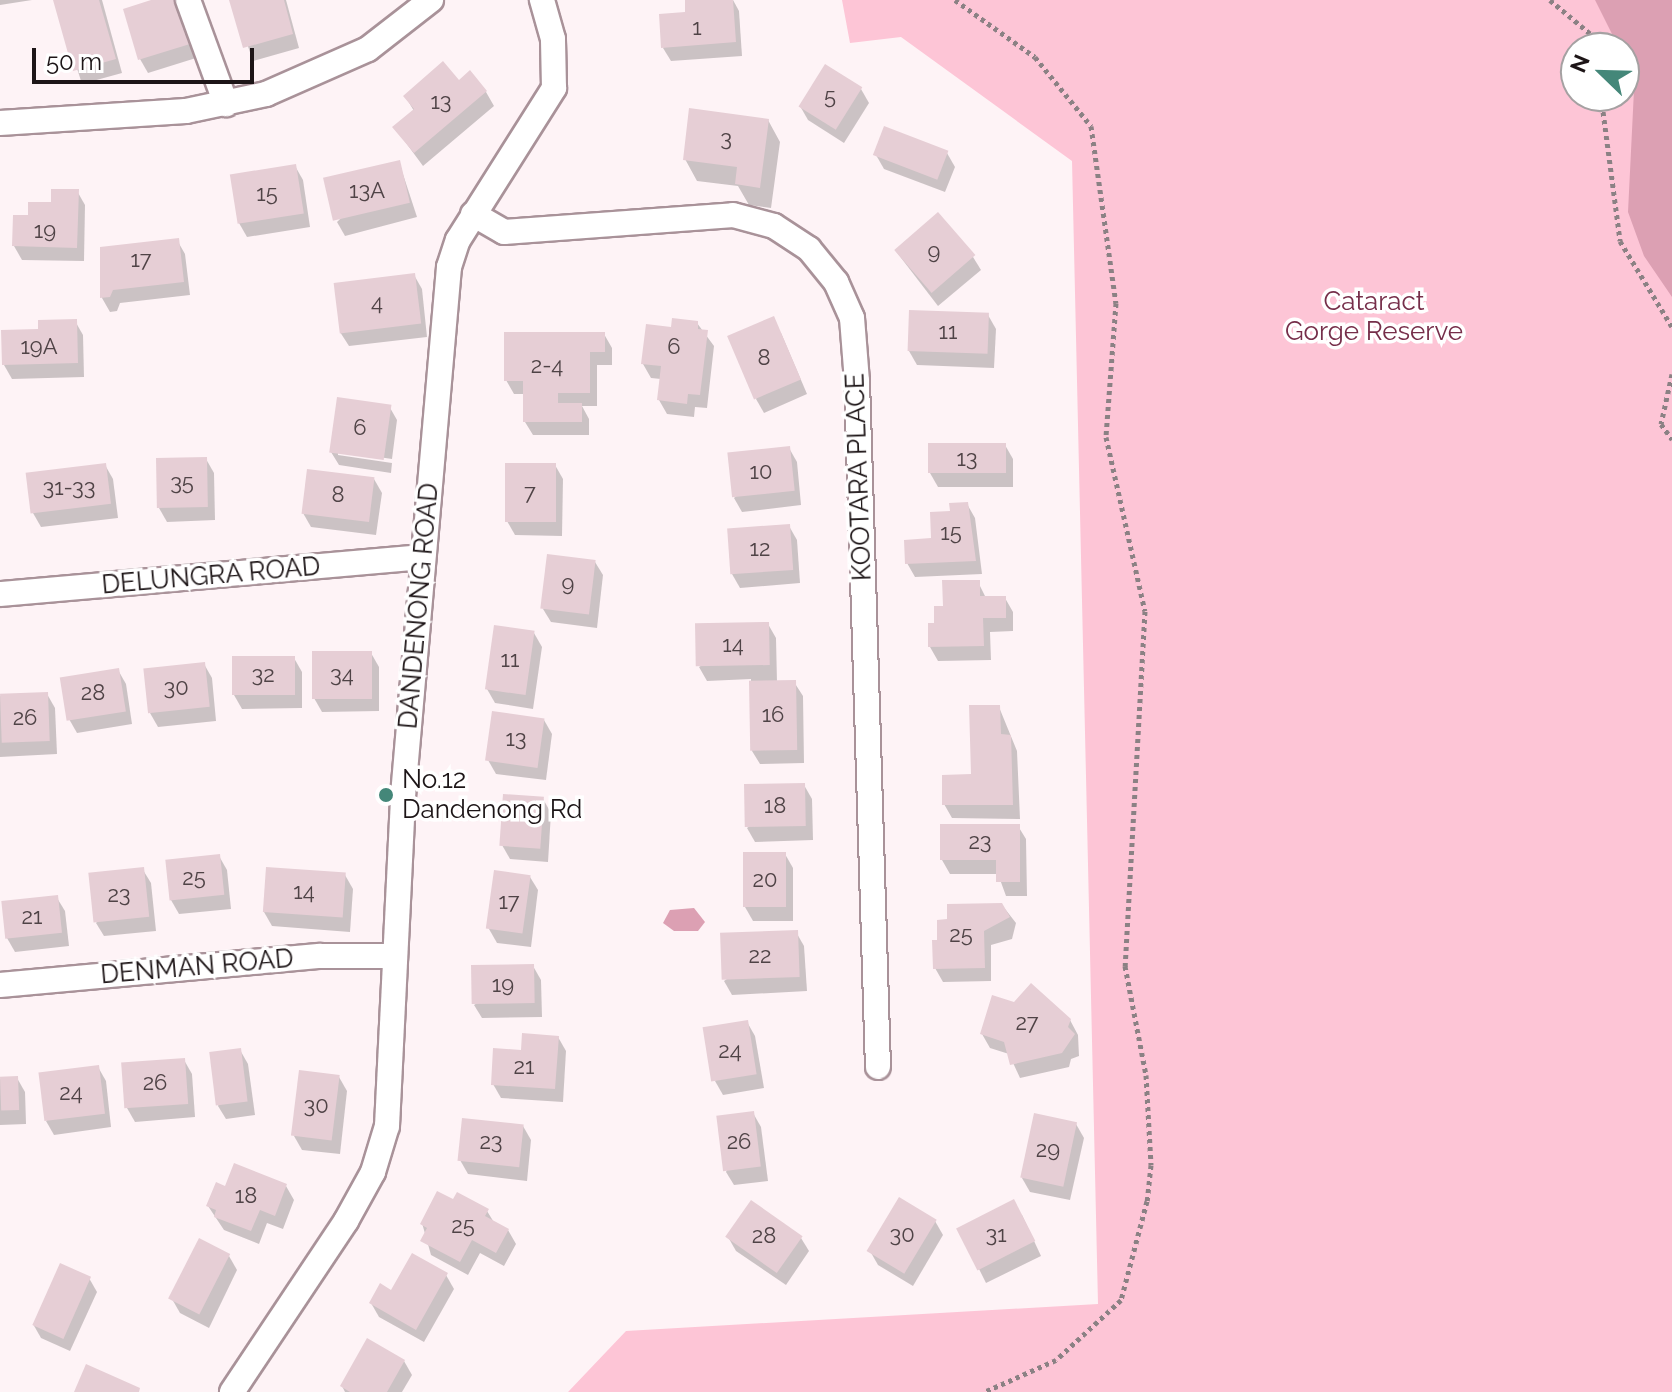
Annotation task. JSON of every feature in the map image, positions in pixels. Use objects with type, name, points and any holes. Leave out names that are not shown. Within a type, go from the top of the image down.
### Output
[{"type":"street","points":[[188,0],[226,104]]},
{"type":"street","points":[[0,123],[186,111],[226,104],[327,71],[368,49],[431,0]]},
{"type":"street","name":"DANDENONG ROAD","points":[[232,1392],[373,1172],[387,1126],[395,956],[422,557],[449,267],[473,214],[554,88],[553,39],[542,0]]},
{"type":"street","name":"KOOTARA PLACE","points":[[473,214],[504,232],[733,215],[774,226],[809,249],[836,282],[852,318],[857,381],[878,1067]]},
{"type":"street","name":"DELUNGRA ROAD","points":[[0,594],[422,557]]},
{"type":"street","name":"DENMAN ROAD","points":[[0,985],[321,956],[395,956]]},
{"type":"path","points":[[955,0],[1035,57],[1091,126],[1116,303],[1106,437],[1145,611],[1125,966],[1146,1075],[1151,1165],[1147,1201],[1121,1300],[1056,1360],[984,1392]]},
{"type":"path","points":[[1550,0],[1588,32]]},
{"type":"path","points":[[1603,112],[1620,241],[1672,327]]},
{"type":"path","points":[[1672,374],[1661,424],[1672,439]]},
{"type":"green space","name":"Cataract Gorge Reserve","points":[[842,0],[1672,0],[1672,1392],[568,1392],[626,1331],[1098,1304],[1072,161],[901,37],[850,43]]},
{"type":"shaded area","points":[[1595,0],[1672,0],[1672,297],[1644,256],[1628,212],[1633,112],[1640,112],[1640,32],[1611,32]]},
{"type":"shaded area","points":[[694,908],[705,922],[698,931],[674,931],[663,923],[670,910]]},
{"type":"building","points":[[53,0],[99,0],[116,59],[73,71]]},
{"type":"building","points":[[151,0],[176,0],[190,44],[138,60],[123,9]]},
{"type":"building","points":[[229,0],[284,0],[293,34],[243,48]]},
{"type":"building","points":[[685,0],[733,0],[736,42],[661,48],[659,14],[685,12]]},
{"type":"building","points":[[443,61],[459,80],[470,70],[487,91],[414,153],[392,127],[414,109],[403,96]]},
{"type":"building","points":[[825,64],[862,87],[836,130],[799,106]]},
{"type":"building","points":[[689,108],[769,119],[760,188],[735,184],[737,167],[683,160]]},
{"type":"building","points":[[884,126],[948,151],[937,180],[873,155]]},
{"type":"building","points":[[400,160],[410,203],[333,221],[323,178]]},
{"type":"building","points":[[296,164],[304,213],[238,224],[230,174]]},
{"type":"building","points":[[51,189],[79,189],[77,248],[12,246],[13,215],[28,215],[28,202],[51,202]]},
{"type":"building","points":[[938,212],[975,255],[932,293],[894,250]]},
{"type":"building","points":[[179,238],[184,282],[113,290],[110,297],[100,298],[100,247]]},
{"type":"building","points":[[415,273],[421,324],[340,334],[334,283]]},
{"type":"building","points":[[909,310],[989,313],[988,354],[908,351]]},
{"type":"building","points":[[774,316],[801,380],[754,399],[727,336]]},
{"type":"building","points":[[672,318],[698,321],[698,329],[708,330],[700,395],[688,394],[687,404],[657,400],[661,366],[641,364],[646,324],[671,327]]},
{"type":"building","points":[[77,319],[78,363],[2,365],[1,330],[38,329],[38,320]]},
{"type":"building","points":[[504,332],[605,332],[605,352],[590,352],[590,393],[558,393],[558,403],[582,403],[582,422],[523,422],[523,381],[504,381]]},
{"type":"building","points":[[337,397],[391,405],[384,460],[329,452]]},
{"type":"building","points":[[928,443],[1006,443],[1006,473],[928,473]]},
{"type":"building","points":[[790,446],[795,491],[732,497],[727,453]]},
{"type":"building","points":[[207,457],[208,507],[157,508],[156,458]]},
{"type":"building","points":[[106,463],[111,504],[31,514],[26,473]]},
{"type":"building","points":[[505,463],[556,463],[556,522],[505,522]]},
{"type":"building","points":[[307,469],[374,477],[369,522],[302,514]]},
{"type":"building","points":[[968,502],[976,561],[905,564],[904,540],[931,538],[930,512],[950,511],[949,503]]},
{"type":"building","points":[[790,524],[793,570],[730,574],[727,528]]},
{"type":"building","points":[[547,554],[596,560],[589,615],[540,609]]},
{"type":"building","points":[[942,580],[980,580],[980,596],[1006,596],[1006,618],[983,618],[984,646],[928,647],[928,623],[934,623],[934,606],[943,606]]},
{"type":"building","points":[[769,622],[770,665],[696,666],[695,623]]},
{"type":"building","points":[[494,625],[535,631],[526,695],[485,689]]},
{"type":"building","points":[[312,651],[372,651],[372,699],[312,699]]},
{"type":"building","points":[[232,656],[295,656],[295,695],[232,695]]},
{"type":"building","points":[[205,662],[210,707],[148,713],[143,668]]},
{"type":"building","points":[[119,668],[126,711],[67,721],[60,677]]},
{"type":"building","points":[[796,680],[797,750],[750,751],[749,681]]},
{"type":"building","points":[[48,692],[50,741],[2,743],[0,694]]},
{"type":"building","points":[[969,705],[1000,705],[1001,734],[1011,735],[1013,805],[942,805],[942,775],[971,774]]},
{"type":"building","points":[[492,711],[544,718],[538,768],[485,761]]},
{"type":"building","points":[[805,783],[806,826],[745,827],[744,784]]},
{"type":"building","points":[[503,794],[544,797],[540,849],[499,846]]},
{"type":"building","points":[[940,824],[1020,824],[1020,882],[996,882],[996,860],[940,860]]},
{"type":"building","points":[[743,852],[786,852],[786,907],[743,907]]},
{"type":"building","points":[[220,854],[224,895],[170,901],[165,860]]},
{"type":"building","points":[[144,867],[149,917],[94,923],[88,873]]},
{"type":"building","points":[[266,867],[346,873],[343,917],[263,912]]},
{"type":"building","points":[[494,870],[531,875],[522,934],[486,928]]},
{"type":"building","points":[[58,895],[62,933],[5,939],[1,901]]},
{"type":"building","points":[[1002,903],[1010,917],[984,931],[985,968],[933,969],[932,940],[937,940],[937,920],[947,919],[947,904]]},
{"type":"building","points":[[798,930],[800,977],[722,980],[720,933]]},
{"type":"building","points":[[534,964],[535,1003],[472,1004],[471,965]]},
{"type":"building","points":[[1031,983],[1071,1019],[1068,1027],[1075,1034],[1062,1053],[1010,1065],[1004,1042],[980,1034],[992,995],[1014,1002]]},
{"type":"building","points":[[748,1020],[757,1074],[711,1082],[703,1027]]},
{"type":"building","points":[[522,1033],[559,1036],[555,1089],[491,1085],[493,1048],[521,1050]]},
{"type":"building","points":[[241,1048],[248,1102],[216,1105],[209,1052]]},
{"type":"building","points":[[185,1058],[188,1104],[124,1108],[121,1062]]},
{"type":"building","points":[[99,1065],[105,1114],[44,1121],[38,1072]]},
{"type":"building","points":[[299,1070],[340,1075],[332,1141],[291,1136]]},
{"type":"building","points":[[18,1076],[19,1110],[1,1111],[0,1077]]},
{"type":"building","points":[[754,1111],[761,1167],[723,1171],[716,1116]]},
{"type":"building","points":[[1034,1113],[1077,1122],[1063,1187],[1020,1178]]},
{"type":"building","points":[[462,1118],[524,1124],[519,1167],[458,1161]]},
{"type":"building","points":[[234,1163],[287,1184],[275,1216],[260,1210],[251,1231],[214,1217],[216,1210],[206,1206],[216,1182],[225,1186]]},
{"type":"building","points":[[437,1191],[453,1199],[457,1192],[489,1209],[485,1216],[509,1229],[496,1253],[472,1240],[460,1262],[420,1241],[427,1228],[420,1224]]},
{"type":"building","points":[[899,1197],[937,1220],[904,1274],[867,1251]]},
{"type":"building","points":[[1014,1199],[1035,1241],[977,1270],[956,1229]]},
{"type":"building","points":[[751,1200],[803,1236],[777,1273],[725,1237]]},
{"type":"building","points":[[199,1238],[230,1254],[199,1314],[168,1299]]},
{"type":"building","points":[[412,1253],[448,1273],[416,1330],[369,1303],[380,1283],[391,1290]]},
{"type":"building","points":[[60,1263],[91,1277],[63,1339],[32,1325]]},
{"type":"building","points":[[367,1338],[405,1360],[387,1392],[350,1392],[340,1386]]},
{"type":"building","points":[[86,1364],[140,1388],[139,1392],[74,1392]]},
{"type":"place","name":"No.12 Dandenong Rd","points":[[386,795]]}]
